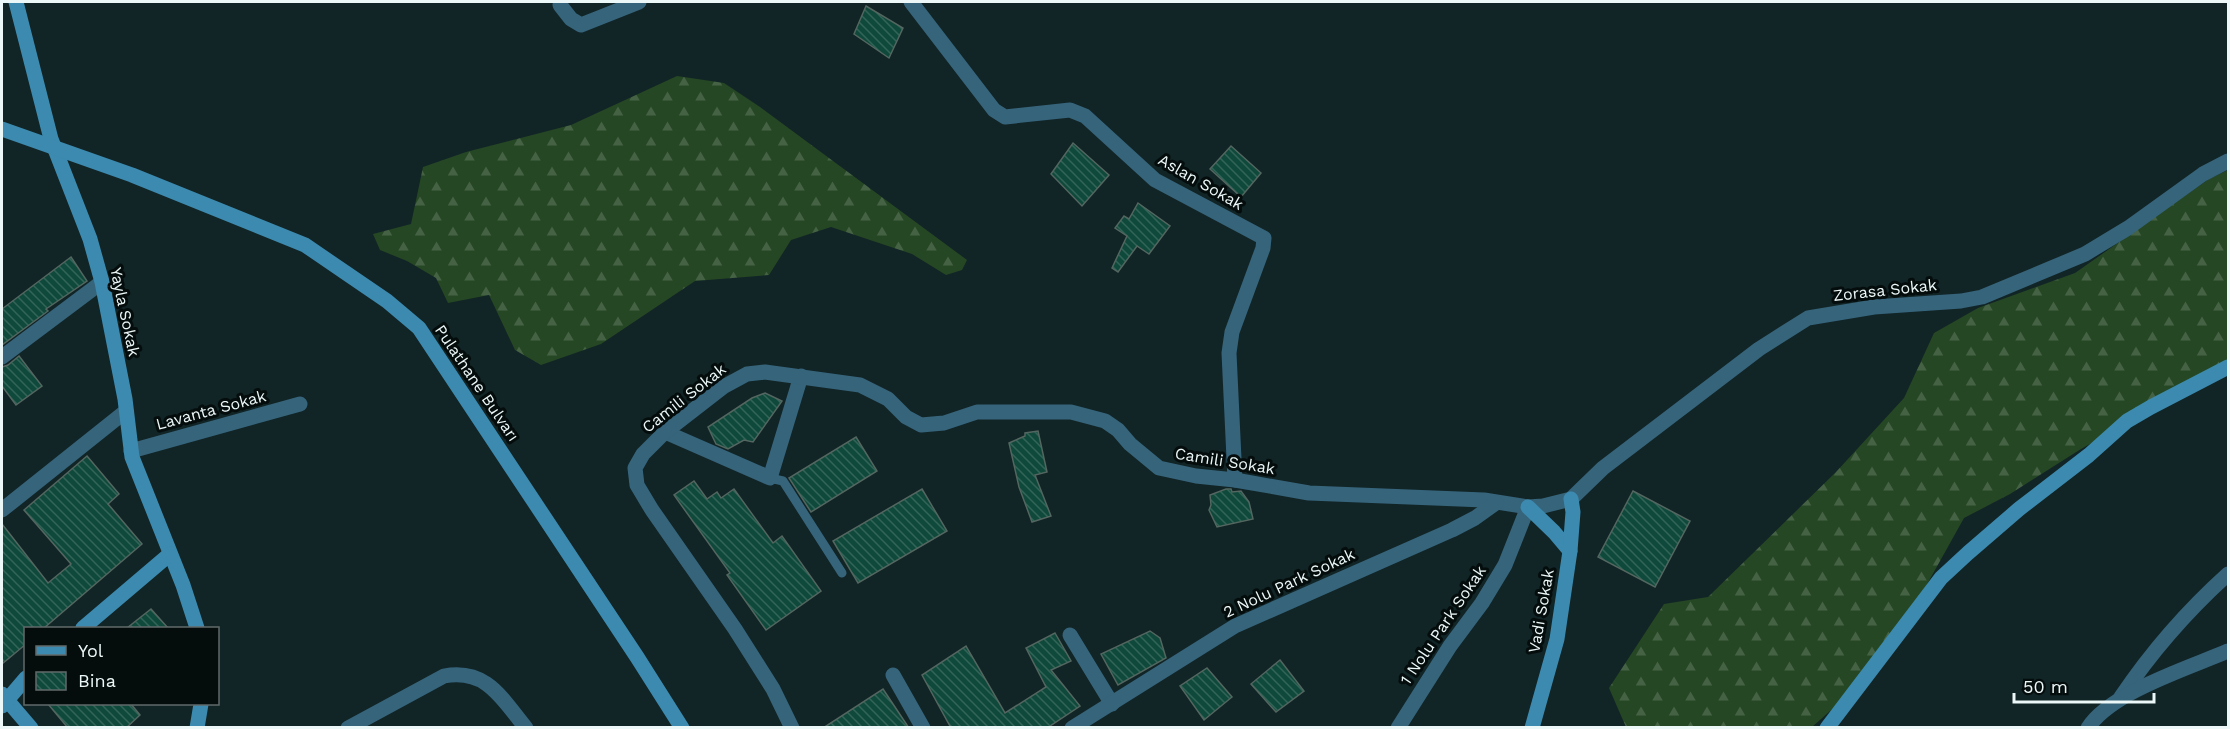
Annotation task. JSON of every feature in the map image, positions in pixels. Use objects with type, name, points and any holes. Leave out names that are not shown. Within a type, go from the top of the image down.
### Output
[{"type":"street","name":"Yayla Sokak","points":[[16,2],[51,139],[90,239],[102,282],[126,411],[131,451],[138,476],[197,627]]},
{"type":"street","points":[[560,5],[571,19],[581,26],[639,2]]},
{"type":"street","name":"Aslan Sokak","points":[[910,2],[994,110],[1005,117],[1070,110],[1085,116],[1155,180],[1264,238],[1263,248],[1232,332],[1229,353],[1235,480]]},
{"type":"street","name":"Pulathane Bulvarı","points":[[2,129],[132,175],[305,245],[387,301],[419,328],[638,657],[682,728]]},
{"type":"street","name":"Zorasa Sokak","points":[[1571,499],[1604,468],[1649,433],[1759,349],[1808,318],[1875,307],[1961,301],[1982,297],[2085,254],[2128,228],[2203,174],[2229,161]]},
{"type":"street","points":[[2,357],[102,282]]},
{"type":"street","points":[[1827,728],[1941,578],[2127,421],[2151,406],[2229,367]]},
{"type":"street","name":"Camili Sokak","points":[[792,728],[767,679],[735,629],[652,510],[638,485],[635,468],[643,454],[665,432],[723,387],[747,374],[765,372],[860,385],[888,399],[906,417],[921,425],[944,423],[977,412],[1071,412],[1105,422],[1118,430],[1130,444],[1159,468],[1196,476],[1235,480],[1309,493],[1484,500],[1528,507],[1571,499]]},
{"type":"street","points":[[665,432],[770,478],[801,376]]},
{"type":"street","name":"Lavanta Sokak","points":[[131,451],[300,404]]},
{"type":"street","points":[[2,510],[126,411]]},
{"type":"street","name":"Vadi Sokak","points":[[1532,728],[1557,639],[1570,551],[1573,512],[1571,499]]},
{"type":"street","name":"2 Nolu Park Sokak","points":[[1071,728],[1235,626],[1452,530],[1475,518],[1496,503]]},
{"type":"street","points":[[1528,507],[1570,551]]},
{"type":"street","name":"1 Nolu Park Sokak","points":[[1398,728],[1421,689],[1488,594],[1505,565],[1528,507]]},
{"type":"street","points":[[84,627],[170,554]]},
{"type":"street","points":[[2088,728],[2093,720],[2121,697],[2145,662],[2196,603],[2229,574]]},
{"type":"street","points":[[1070,635],[1112,704]]},
{"type":"street","points":[[2121,697],[2229,651]]},
{"type":"street","points":[[348,728],[444,676],[460,673],[477,677],[493,688],[526,728]]},
{"type":"street","points":[[893,675],[923,728]]},
{"type":"street","points":[[24,680],[3,700],[31,728]]},
{"type":"street","points":[[197,728],[201,705]]},
{"type":"lane","points":[[770,478],[783,481],[842,573]]},
{"type":"green space","points":[[677,76],[724,83],[760,107],[967,260],[962,270],[946,275],[912,254],[831,227],[791,240],[769,275],[695,281],[601,344],[541,365],[515,350],[489,295],[448,303],[436,278],[407,261],[380,250],[373,234],[411,224],[423,167],[466,152],[571,125]]},
{"type":"green space","points":[[2228,170],[2228,366],[2081,449],[2010,494],[1964,518],[1882,665],[1812,727],[1626,727],[1609,688],[1664,604],[1708,597],[1836,472],[1904,398],[1934,333],[1978,308],[2075,273],[2209,179]]},
{"type":"building","points":[[866,6],[903,28],[889,58],[854,34]]},
{"type":"building","points":[[1073,143],[1109,175],[1082,206],[1051,174]]},
{"type":"building","points":[[1231,146],[1261,173],[1241,197],[1210,169]]},
{"type":"building","points":[[1138,203],[1170,226],[1149,254],[1137,246],[1118,272],[1112,268],[1127,236],[1115,228],[1124,216],[1129,219]]},
{"type":"building","points":[[71,257],[87,281],[46,309],[48,311],[2,345],[2,309]]},
{"type":"building","points":[[19,356],[42,386],[16,405],[2,386],[2,367]]},
{"type":"building","points":[[765,393],[782,401],[753,442],[744,440],[728,449],[716,444],[708,427],[752,398]]},
{"type":"building","points":[[1038,431],[1047,472],[1035,475],[1051,516],[1032,522],[1019,487],[1009,443],[1025,436],[1025,433]]},
{"type":"building","points":[[856,437],[877,471],[811,512],[789,478]]},
{"type":"building","points":[[87,456],[119,494],[108,504],[142,544],[45,627],[24,627],[24,646],[2,664],[2,524],[48,583],[71,564],[24,510]]},
{"type":"building","points":[[694,481],[707,499],[717,492],[721,498],[734,489],[773,543],[782,536],[821,591],[766,630],[727,575],[730,573],[674,495]]},
{"type":"building","points":[[922,489],[947,531],[858,583],[833,541]]},
{"type":"building","points":[[1231,489],[1232,492],[1241,491],[1249,502],[1253,519],[1217,527],[1209,510],[1210,495]]},
{"type":"building","points":[[1633,491],[1690,521],[1655,587],[1598,557]]},
{"type":"building","points":[[151,609],[167,627],[128,627]]},
{"type":"building","points":[[1150,631],[1160,638],[1166,658],[1118,685],[1101,654]]},
{"type":"building","points":[[1055,633],[1071,661],[1051,670],[1080,706],[1047,728],[951,728],[922,675],[966,646],[1005,713],[1046,687],[1026,648]]},
{"type":"building","points":[[1280,660],[1304,691],[1276,712],[1251,684]]},
{"type":"building","points":[[1207,668],[1232,697],[1204,720],[1180,686]]},
{"type":"building","points":[[883,689],[909,728],[823,728]]},
{"type":"building","points":[[49,705],[132,705],[140,715],[126,728],[68,728]]}]
